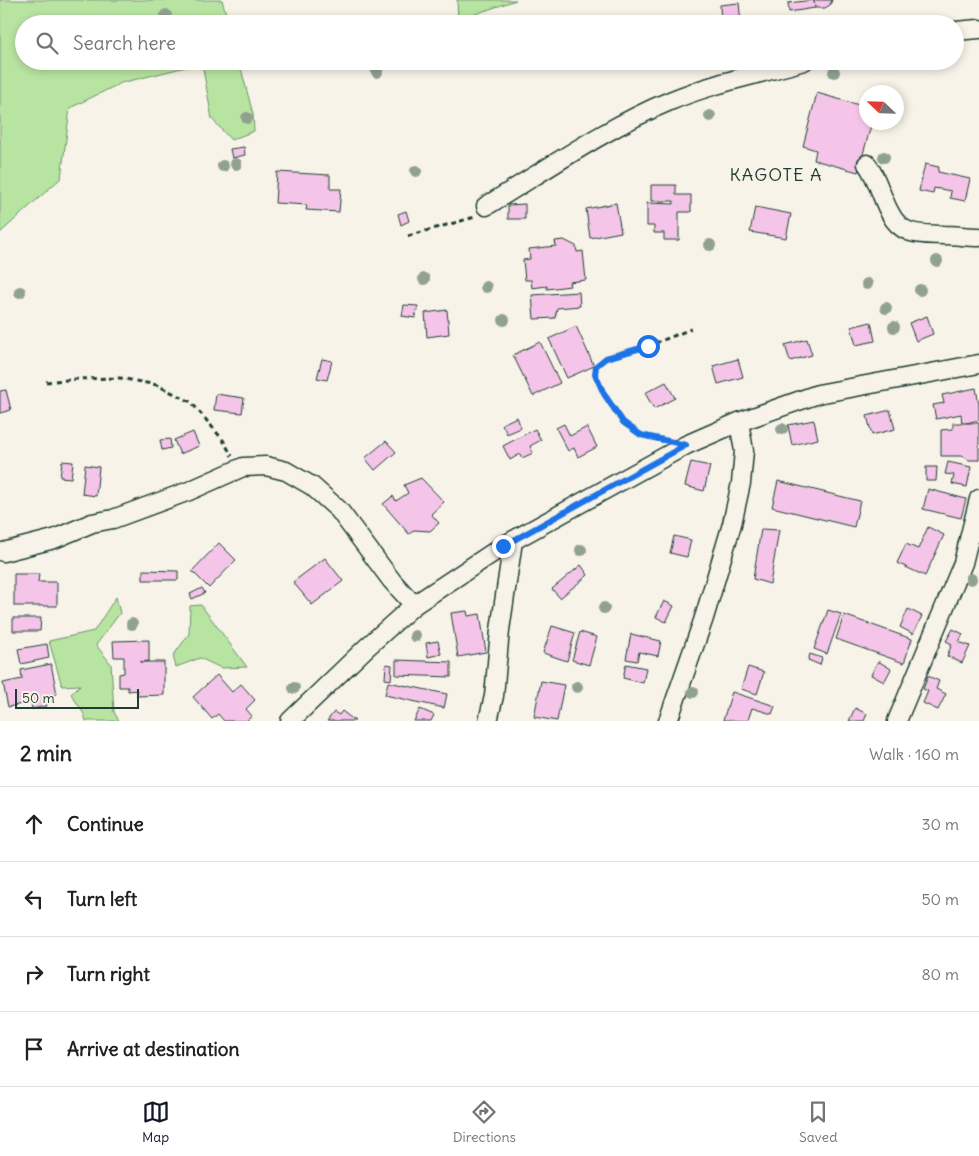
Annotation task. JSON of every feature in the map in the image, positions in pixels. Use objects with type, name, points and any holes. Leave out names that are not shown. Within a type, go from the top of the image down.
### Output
[{"type":"street","points":[[964,30],[979,29]]},
{"type":"street","points":[[486,206],[628,120],[690,93],[772,70]]},
{"type":"street","points":[[867,164],[890,214],[898,226],[908,232],[927,235],[979,238]]},
{"type":"street","points":[[290,721],[414,605],[513,541],[686,445],[739,422],[818,394],[979,364]]},
{"type":"street","points":[[668,721],[704,618],[732,524],[741,483],[744,451],[739,422]]},
{"type":"street","points":[[3,552],[54,539],[92,523],[113,519],[243,467],[266,466],[286,471],[312,486],[339,510],[392,581],[414,605]]},
{"type":"street","points":[[897,721],[963,563],[979,499]]},
{"type":"street","points":[[488,721],[494,696],[500,630],[513,541]]},
{"type":"path","points":[[408,236],[475,217],[486,206]]},
{"type":"path","points":[[686,445],[641,435],[623,422],[604,394],[595,374],[596,366],[606,358],[648,346],[691,329]]},
{"type":"path","points":[[46,382],[120,378],[157,385],[191,402],[243,467]]},
{"type":"green space","points":[[0,0],[222,0],[226,15],[15,15],[15,70],[174,70],[121,83],[70,108],[61,178],[0,233]]},
{"type":"green space","points":[[457,0],[516,0],[472,15],[458,15]]},
{"type":"green space","points":[[203,70],[241,70],[253,114],[254,131],[231,140],[212,119]]},
{"type":"green space","points":[[116,597],[120,613],[96,645],[111,664],[114,712],[119,721],[86,721],[84,714],[71,694],[80,685],[62,686],[49,641],[94,631]]},
{"type":"green space","points":[[201,605],[247,667],[221,668],[200,658],[176,667],[173,656],[189,634],[190,606]]},
{"type":"building","points":[[814,0],[815,8],[789,12],[788,3]]},
{"type":"building","points":[[814,0],[832,0],[830,5],[825,8],[815,8]]},
{"type":"building","points":[[739,3],[740,15],[721,15],[720,5]]},
{"type":"building","points":[[817,93],[859,105],[859,130],[870,130],[858,172],[814,160],[816,150],[803,146]]},
{"type":"building","points":[[244,147],[245,155],[232,158],[230,149]]},
{"type":"building","points":[[925,164],[939,167],[938,172],[970,179],[965,201],[950,198],[951,191],[934,188],[933,194],[919,191]]},
{"type":"building","points":[[277,172],[330,175],[330,189],[341,189],[339,212],[306,210],[307,205],[275,203]]},
{"type":"building","points":[[651,185],[676,185],[676,195],[691,195],[691,212],[679,212],[679,240],[664,240],[664,233],[654,233],[654,226],[647,226],[647,203],[674,204],[674,201],[651,201]]},
{"type":"building","points":[[616,203],[621,232],[590,238],[586,209]]},
{"type":"building","points":[[525,204],[525,219],[508,219],[508,205]]},
{"type":"building","points":[[755,207],[791,214],[786,238],[750,232]]},
{"type":"building","points":[[406,211],[409,221],[401,225],[398,214]]},
{"type":"building","points":[[564,240],[576,246],[577,252],[583,251],[586,280],[569,282],[570,286],[547,289],[547,286],[532,288],[531,280],[525,280],[523,260],[530,259],[529,249],[556,246],[555,241]]},
{"type":"building","points":[[579,292],[580,306],[557,308],[555,318],[534,319],[532,295]]},
{"type":"building","points":[[404,305],[418,306],[415,318],[402,316]]},
{"type":"building","points":[[447,310],[449,334],[427,337],[425,313]]},
{"type":"building","points":[[927,316],[933,334],[916,341],[909,323]]},
{"type":"building","points":[[871,322],[875,341],[856,345],[851,327]]},
{"type":"building","points":[[576,326],[594,366],[567,378],[549,339]]},
{"type":"building","points":[[807,339],[812,355],[790,361],[785,345]]},
{"type":"building","points":[[540,342],[560,383],[533,396],[513,355]]},
{"type":"building","points":[[322,359],[332,361],[327,380],[317,378]]},
{"type":"building","points":[[738,359],[743,377],[718,384],[713,366]]},
{"type":"building","points":[[666,382],[675,398],[654,409],[645,393]]},
{"type":"building","points":[[976,388],[979,420],[962,424],[961,414],[936,419],[933,405],[944,403],[942,395]]},
{"type":"building","points":[[6,390],[11,410],[0,413],[0,391]]},
{"type":"building","points":[[216,394],[244,398],[242,413],[214,410]]},
{"type":"building","points":[[890,410],[895,429],[872,435],[867,416]]},
{"type":"building","points":[[517,417],[521,428],[507,434],[502,424]]},
{"type":"building","points":[[814,420],[818,439],[792,445],[788,425]]},
{"type":"building","points":[[953,423],[979,423],[979,460],[969,460],[962,456],[941,456],[941,430],[953,429]]},
{"type":"building","points":[[564,424],[570,436],[587,427],[597,447],[578,457],[574,448],[568,451],[556,428]]},
{"type":"building","points":[[535,429],[541,440],[530,446],[533,453],[522,458],[520,454],[510,460],[503,446]]},
{"type":"building","points":[[193,432],[199,446],[180,454],[174,440]]},
{"type":"building","points":[[170,439],[171,448],[162,450],[160,440]]},
{"type":"building","points":[[386,441],[396,452],[375,470],[365,458]]},
{"type":"building","points":[[62,461],[73,462],[71,478],[60,477]]},
{"type":"building","points":[[691,462],[710,466],[704,491],[685,486]]},
{"type":"building","points":[[948,462],[971,467],[967,487],[952,484],[954,475],[945,474]]},
{"type":"building","points":[[85,465],[99,467],[96,496],[82,494]]},
{"type":"building","points":[[926,467],[937,467],[936,481],[926,481]]},
{"type":"building","points":[[421,478],[444,502],[431,514],[439,523],[430,531],[415,530],[409,534],[383,504],[393,496],[396,501],[408,493],[404,485]]},
{"type":"building","points":[[778,481],[860,501],[854,527],[772,507]]},
{"type":"building","points":[[928,489],[966,499],[961,518],[923,509]]},
{"type":"building","points":[[928,527],[944,535],[925,576],[897,563],[906,544],[918,549]]},
{"type":"building","points":[[761,529],[779,530],[770,584],[753,579]]},
{"type":"building","points":[[674,536],[691,540],[687,557],[670,553]]},
{"type":"building","points":[[219,543],[236,560],[209,588],[192,571]]},
{"type":"building","points":[[325,558],[343,581],[312,605],[293,582]]},
{"type":"building","points":[[581,565],[588,575],[560,598],[552,589]]},
{"type":"building","points":[[143,570],[178,571],[178,580],[143,580]]},
{"type":"building","points":[[14,574],[39,574],[38,582],[57,582],[57,606],[14,606]]},
{"type":"building","points":[[202,588],[205,593],[192,599],[190,594]]},
{"type":"building","points":[[664,601],[674,606],[666,622],[656,617]]},
{"type":"building","points":[[908,609],[922,616],[913,634],[900,627]]},
{"type":"building","points":[[828,610],[841,614],[827,654],[814,649]]},
{"type":"building","points":[[467,611],[468,616],[480,614],[486,652],[458,657],[451,613]]},
{"type":"building","points":[[844,615],[912,639],[904,663],[836,639]]},
{"type":"building","points":[[13,618],[41,618],[40,631],[13,631]]},
{"type":"building","points":[[552,626],[575,633],[567,661],[543,653]]},
{"type":"building","points":[[953,629],[963,634],[959,642],[970,646],[962,663],[947,656],[952,644],[946,641]]},
{"type":"building","points":[[580,632],[597,637],[589,665],[572,660]]},
{"type":"building","points":[[631,634],[661,641],[658,656],[639,652],[637,661],[626,659]]},
{"type":"building","points":[[149,640],[149,661],[140,662],[164,662],[164,695],[137,696],[137,690],[128,691],[128,687],[119,687],[119,674],[124,673],[124,657],[114,657],[113,641]]},
{"type":"building","points":[[438,641],[441,654],[428,657],[426,643]]},
{"type":"building","points":[[47,644],[49,658],[21,664],[18,649]]},
{"type":"building","points":[[810,654],[822,658],[820,665],[808,660]]},
{"type":"building","points":[[396,660],[451,662],[451,677],[396,675]]},
{"type":"building","points":[[878,661],[891,669],[884,682],[871,675]]},
{"type":"building","points":[[51,664],[57,694],[46,696],[47,706],[32,709],[31,702],[8,707],[3,683],[22,679],[21,670]]},
{"type":"building","points":[[386,664],[392,665],[391,680],[385,679]]},
{"type":"building","points":[[626,664],[646,668],[643,683],[623,678]]},
{"type":"building","points":[[748,667],[764,672],[757,694],[741,689]]},
{"type":"building","points":[[217,675],[232,692],[241,684],[255,700],[246,709],[252,716],[246,721],[224,721],[218,714],[212,719],[193,697]]},
{"type":"building","points":[[928,676],[939,681],[936,689],[946,694],[938,710],[923,703],[928,691],[923,689]]},
{"type":"building","points":[[541,681],[564,685],[557,721],[534,717]]},
{"type":"building","points":[[388,682],[447,694],[444,708],[385,695]]},
{"type":"building","points":[[732,692],[775,706],[772,714],[752,708],[748,720],[750,721],[723,720]]},
{"type":"building","points":[[855,708],[867,714],[864,721],[849,721]]},
{"type":"building","points":[[420,709],[434,715],[431,721],[414,721]]},
{"type":"building","points":[[342,711],[355,721],[327,721],[334,712],[339,715]]},
{"type":"district","name":"KAGOTE A","points":[[776,175]]},
{"type":"route","points":[[503,546],[686,445],[641,435],[623,422],[604,394],[595,374],[596,366],[606,358],[648,346]]}]
